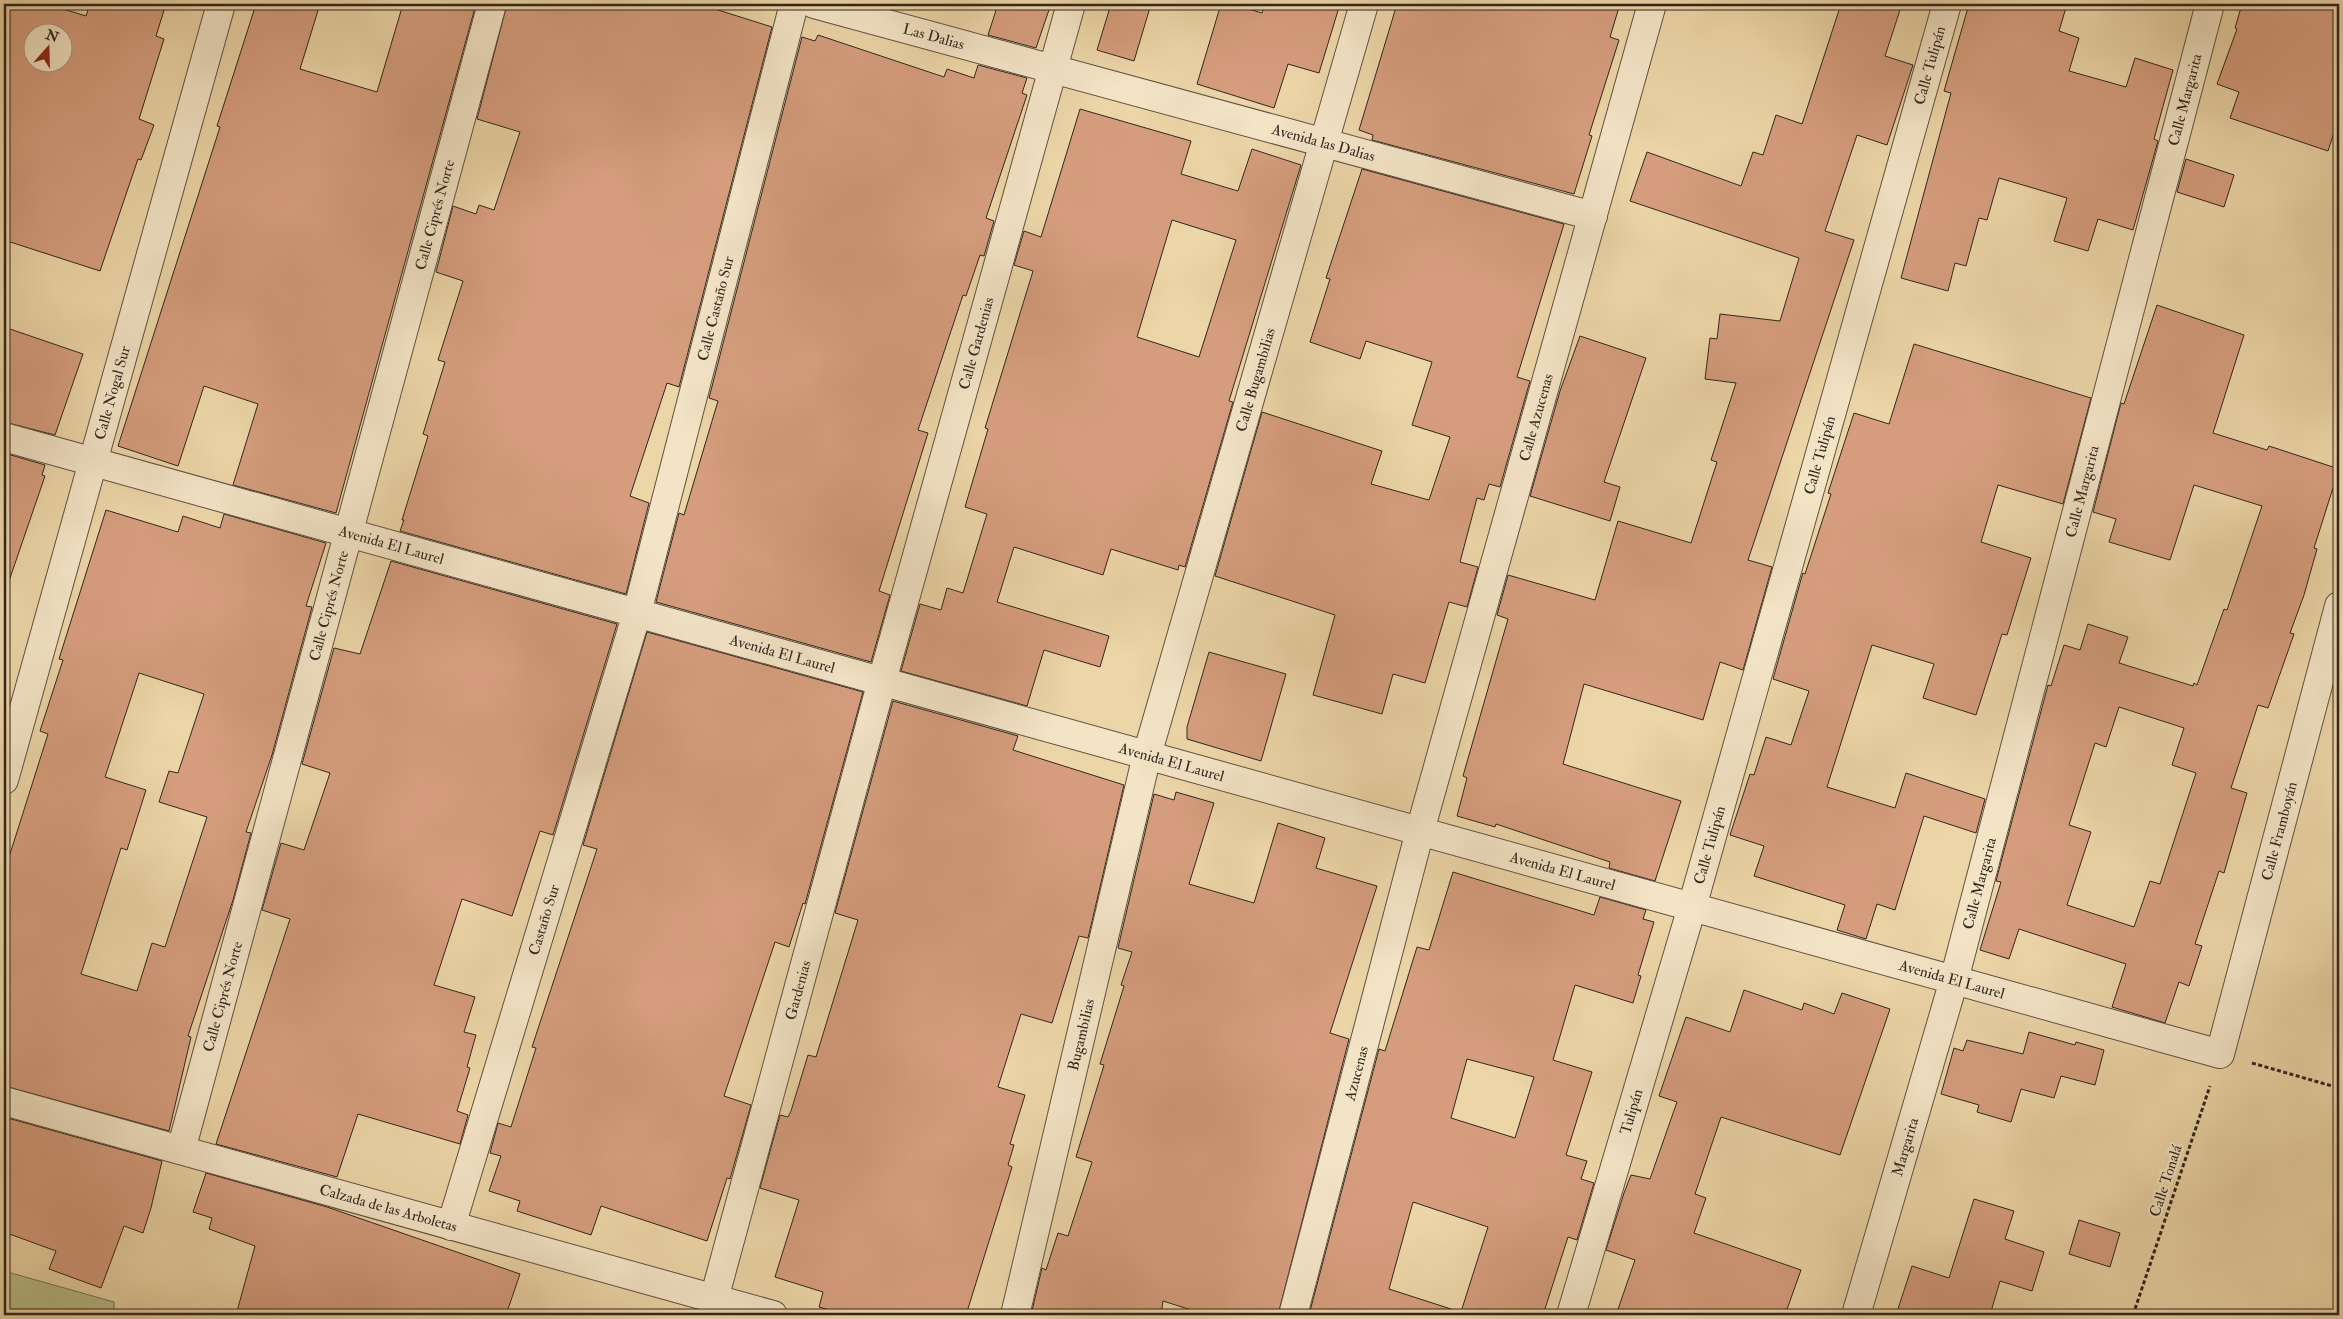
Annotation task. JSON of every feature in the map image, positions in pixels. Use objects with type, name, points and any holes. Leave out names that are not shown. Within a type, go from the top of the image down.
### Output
[{"type":"street","name":"Calle Nogal Sur","points":[[4,780],[221,4]]},
{"type":"street","name":"Calle Ciprés Norte","points":[[181,1150],[492,4]]},
{"type":"street","name":"Calle Castaño Sur","points":[[637,613],[794,4]]},
{"type":"street","name":"Las Dalias","points":[[814,4],[1052,69]]},
{"type":"street","name":"Calle Gardenias","points":[[882,682],[1070,4]]},
{"type":"street","name":"Calle Bugambilias","points":[[1147,755],[1364,4]]},
{"type":"street","name":"Calle Azucenas","points":[[1420,832],[1652,4]]},
{"type":"street","name":"Calle Tulipán","points":[[1692,907],[1947,4]]},
{"type":"street","name":"Calle Margarita","points":[[1954,980],[2210,4]]},
{"type":"street","name":"Avenida las Dalias","points":[[1052,69],[1593,216]]},
{"type":"street","name":"Avenida El Laurel","points":[[4,437],[2220,1054]]},
{"type":"street","name":"Calle Framboyán","points":[[2220,1054],[2339,606]]},
{"type":"street","name":"Castaño Sur","points":[[451,1226],[637,613]]},
{"type":"street","name":"Gardenias","points":[[714,1299],[882,682]]},
{"type":"street","name":"Bugambilias","points":[[1015,1315],[1147,755]]},
{"type":"street","name":"Azucenas","points":[[1293,1315],[1420,832]]},
{"type":"street","name":"Tulipán","points":[[1571,1315],[1692,907]]},
{"type":"street","name":"Margarita","points":[[1856,1315],[1954,980]]},
{"type":"street","name":"Calzada de las Arboletas","points":[[4,1101],[772,1315]]},
{"type":"path","points":[[2220,1054],[2339,1088]]},
{"type":"path","name":"Calle Tonalá","points":[[2133,1315],[2220,1054]]},
{"type":"green space","points":[[4,1271],[114,1302],[114,1315],[4,1315]]},
{"type":"building","points":[[4,4],[47,4],[86,16],[90,4],[166,4],[156,36],[164,39],[139,119],[154,125],[141,160],[138,159],[100,271],[4,240]]},
{"type":"building","points":[[256,4],[320,4],[300,69],[377,92],[403,4],[476,4],[336,513],[233,485],[258,404],[204,386],[178,466],[118,446],[220,127],[217,126]]},
{"type":"building","points":[[507,4],[699,4],[772,27],[679,387],[667,383],[630,496],[649,503],[626,594],[400,531],[428,436],[423,434],[445,362],[438,360],[463,281],[436,272],[453,206],[476,214],[479,205],[494,210],[520,132],[477,119]]},
{"type":"building","points":[[998,4],[1051,4],[1036,48],[988,35]]},
{"type":"building","points":[[1111,4],[1151,4],[1134,61],[1097,50]]},
{"type":"building","points":[[1221,4],[1232,4],[1262,13],[1265,4],[1340,4],[1319,73],[1288,64],[1274,108],[1197,84]]},
{"type":"building","points":[[1397,4],[1620,4],[1610,37],[1619,40],[1589,135],[1592,136],[1574,194],[1372,140],[1373,135],[1359,130]]},
{"type":"building","points":[[1841,4],[1902,4],[1885,56],[1913,65],[1887,145],[1857,135],[1825,231],[1854,240],[1748,560],[1772,567],[1743,670],[1720,662],[1703,720],[1584,684],[1563,764],[1681,801],[1655,881],[1609,868],[1610,862],[1496,824],[1495,827],[1457,816],[1467,778],[1463,776],[1508,619],[1497,615],[1508,575],[1595,600],[1618,521],[1691,543],[1717,462],[1711,460],[1736,383],[1705,379],[1710,338],[1717,339],[1720,314],[1780,321],[1799,258],[1630,201],[1647,152],[1741,186],[1753,152],[1763,155],[1776,115],[1802,124]]},
{"type":"building","points":[[1969,4],[2067,4],[2059,31],[2079,38],[2069,71],[2126,87],[2135,58],[2173,70],[2154,139],[2158,141],[2133,230],[2098,219],[2088,251],[2054,241],[2067,198],[1999,178],[1987,220],[1979,218],[1966,266],[1955,263],[1948,291],[1901,278],[1951,93],[1944,91]]},
{"type":"building","points":[[2242,4],[2339,4],[2339,117],[2328,151],[2230,118],[2239,92],[2217,84],[2237,29],[2235,28]]},
{"type":"building","points":[[818,35],[944,77],[947,69],[974,78],[978,65],[1027,78],[1022,93],[1027,95],[986,218],[994,221],[984,256],[980,255],[966,296],[963,295],[918,430],[928,433],[879,591],[890,595],[871,662],[656,602],[679,513],[684,515],[718,401],[709,398],[802,37],[815,41]]},
{"type":"building","points":[[1080,109],[1191,141],[1181,174],[1238,191],[1252,149],[1301,165],[1229,401],[1233,402],[1185,567],[1179,565],[1178,570],[1111,549],[1103,575],[1014,547],[997,602],[1109,636],[1100,667],[1044,650],[1027,706],[901,671],[920,604],[941,610],[947,588],[963,593],[987,514],[965,507],[988,429],[985,428],[1033,271],[1014,265],[1024,231],[1041,237]],"holes":[[[1172,220],[1236,240],[1199,357],[1137,337]]]},
{"type":"building","points":[[2186,159],[2234,175],[2224,207],[2177,192]]},
{"type":"building","points":[[1362,169],[1564,224],[1517,377],[1530,381],[1500,487],[1489,484],[1484,500],[1477,498],[1460,562],[1478,567],[1467,607],[1449,602],[1425,683],[1393,674],[1382,714],[1313,695],[1335,615],[1215,576],[1262,412],[1382,451],[1371,484],[1429,500],[1450,437],[1412,425],[1432,362],[1366,341],[1360,359],[1310,342],[1330,279],[1326,278]]},
{"type":"building","points":[[2157,305],[2244,335],[2213,433],[2267,450],[2269,446],[2339,469],[2314,548],[2317,549],[2304,595],[2290,633],[2294,634],[2268,708],[2258,705],[2231,788],[2247,793],[2224,873],[2219,871],[2195,944],[2202,946],[2189,986],[2179,982],[2165,1023],[2112,1007],[2126,964],[2019,929],[2009,959],[1980,950],[2001,882],[1996,881],[2048,685],[2051,686],[2064,645],[2080,650],[2088,624],[2128,637],[2119,663],[2193,686],[2194,683],[2197,685],[2224,609],[2227,610],[2262,506],[2194,485],[2170,560],[2109,542],[2116,519],[2093,512],[2121,403],[2124,404]],"holes":[[[2119,707],[2184,728],[2172,765],[2196,773],[2160,884],[2150,881],[2134,927],[2067,905],[2091,832],[2069,825],[2095,743],[2106,747]]]},
{"type":"building","points":[[4,327],[83,354],[55,435],[4,422]]},
{"type":"building","points":[[1580,336],[1646,358],[1604,482],[1620,487],[1610,521],[1530,496],[1560,391]]},
{"type":"building","points":[[1914,344],[2091,398],[2063,504],[1998,485],[1981,542],[2031,558],[2007,635],[2002,634],[1976,715],[1923,698],[1934,664],[1872,645],[1827,787],[1895,808],[1906,773],[1985,799],[1976,833],[1924,816],[1895,910],[1877,904],[1866,939],[1837,930],[1845,905],[1754,876],[1764,846],[1730,835],[1750,774],[1754,775],[1766,737],[1791,745],[1809,691],[1773,679],[1802,576],[1803,573],[1805,574],[1831,494],[1828,493],[1854,413],[1889,424]]},
{"type":"building","points":[[4,453],[45,465],[42,475],[45,476],[9,581],[4,580]]},
{"type":"building","points":[[106,510],[178,532],[183,516],[220,528],[224,514],[326,543],[306,606],[312,607],[272,755],[246,832],[251,833],[233,900],[188,1036],[191,1037],[169,1131],[4,1086],[4,873],[48,734],[40,731],[63,660],[59,659]],"holes":[[[139,673],[204,694],[178,773],[169,771],[159,802],[207,817],[165,947],[152,943],[137,991],[81,974],[121,848],[127,850],[146,790],[105,777]]]},
{"type":"building","points":[[391,561],[617,624],[553,835],[540,831],[512,916],[462,899],[434,985],[475,997],[464,1032],[476,1035],[467,1067],[470,1068],[457,1111],[468,1115],[460,1144],[358,1114],[337,1177],[216,1144],[290,919],[262,910],[281,843],[304,850],[330,773],[302,764],[334,648],[360,654]]},
{"type":"building","points":[[647,632],[863,692],[805,904],[803,903],[789,947],[775,942],[724,1096],[751,1105],[730,1179],[727,1178],[707,1241],[601,1206],[591,1235],[517,1211],[520,1201],[489,1191],[501,1156],[490,1153],[498,1123],[511,1127],[536,1048],[532,1047],[597,849],[583,845]]},
{"type":"building","points":[[1209,652],[1286,674],[1261,761],[1187,739],[1187,727]]},
{"type":"building","points":[[893,701],[1018,736],[1013,750],[1124,785],[1088,938],[1079,936],[1052,1023],[1021,1014],[998,1087],[1025,1095],[1010,1144],[1014,1145],[1008,1165],[1012,1167],[966,1315],[846,1315],[819,1307],[823,1292],[775,1277],[799,1200],[760,1188],[780,1115],[788,1117],[791,1111],[808,1055],[816,1057],[858,920],[835,913]]},
{"type":"building","points":[[1176,792],[1214,803],[1189,884],[1254,903],[1278,823],[1325,838],[1316,868],[1377,886],[1330,1033],[1349,1039],[1278,1315],[1207,1315],[1163,1301],[1161,1315],[1031,1315],[1042,1268],[1046,1270],[1058,1233],[1068,1236],[1092,1162],[1076,1157],[1104,1065],[1100,1064],[1124,986],[1121,985],[1132,952],[1118,948],[1154,794],[1174,800]]},
{"type":"building","points":[[1453,872],[1594,915],[1600,897],[1646,910],[1643,919],[1654,922],[1638,975],[1641,976],[1633,1003],[1575,985],[1553,1060],[1592,1072],[1566,1155],[1587,1161],[1581,1179],[1594,1183],[1577,1240],[1568,1237],[1543,1315],[1460,1315],[1488,1227],[1413,1202],[1389,1289],[1451,1309],[1450,1315],[1309,1315],[1379,1049],[1385,1051],[1417,947],[1429,950]],"holes":[[[1467,1059],[1534,1077],[1515,1138],[1451,1118]]]},
{"type":"building","points":[[1744,990],[1802,1010],[1804,1003],[1834,1014],[1842,993],[1890,1009],[1840,1155],[1721,1117],[1695,1194],[1706,1198],[1694,1233],[1801,1270],[1785,1315],[1616,1315],[1635,1260],[1606,1250],[1631,1175],[1650,1179],[1677,1102],[1659,1096],[1686,1017],[1730,1032]]},
{"type":"building","points":[[2029,1032],[2075,1045],[2076,1042],[2104,1050],[2095,1085],[2061,1076],[2054,1098],[2021,1089],[2011,1122],[1977,1112],[1979,1105],[1941,1094],[1954,1048],[1963,1051],[1967,1040],[2023,1054]]},
{"type":"building","points":[[4,1117],[162,1161],[143,1233],[124,1226],[101,1288],[49,1269],[56,1251],[4,1232]]},
{"type":"building","points":[[206,1173],[327,1207],[520,1274],[506,1315],[236,1315],[255,1246],[209,1229],[212,1218],[193,1212]]},
{"type":"building","points":[[1974,1199],[2014,1211],[2005,1239],[2044,1252],[2032,1291],[2000,1281],[1990,1315],[1896,1315],[1912,1266],[1949,1278]]},
{"type":"building","points":[[2079,1220],[2120,1233],[2110,1267],[2069,1254]]}]
